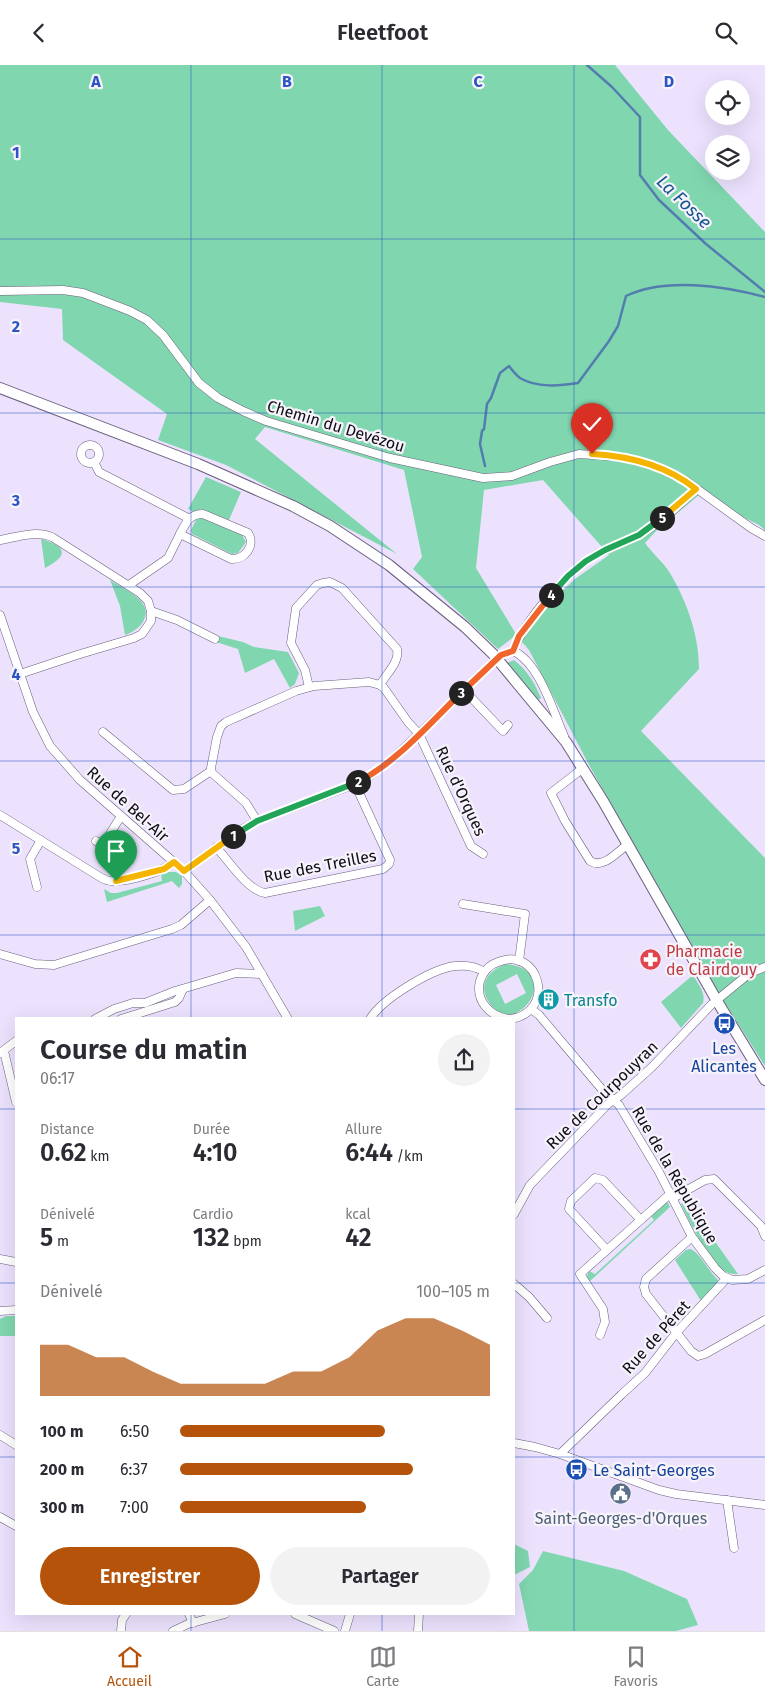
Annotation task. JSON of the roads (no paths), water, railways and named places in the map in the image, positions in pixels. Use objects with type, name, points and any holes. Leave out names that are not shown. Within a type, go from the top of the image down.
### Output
[{"type":"street","name":"Chemin du Devézou","points":[[0,291],[63,290],[83,293],[130,311],[147,320],[163,335],[192,376],[218,398],[266,421],[390,458],[459,474],[492,478],[512,476],[579,455],[606,455],[635,460],[657,467],[686,481],[765,536]]},
{"type":"street","points":[[0,388],[198,464],[293,505],[330,525],[409,579],[465,627],[497,659],[566,742]]},
{"type":"street","points":[[94,462],[99,472],[188,518]]},
{"type":"street","points":[[513,651],[519,636],[572,572],[594,556],[639,535],[673,511],[696,489]]},
{"type":"street","points":[[129,585],[168,558],[180,533],[188,518],[195,515],[203,514],[248,533],[251,539],[250,546],[242,557],[231,559],[180,533]]},
{"type":"street","points":[[0,539],[45,534],[129,585],[148,601],[151,611],[151,621],[147,629],[134,638],[20,674]]},
{"type":"street","points":[[257,821],[246,803],[214,776],[211,771],[216,737],[222,726],[233,719],[309,687],[369,682],[380,685],[398,657],[398,649],[342,588],[330,582],[318,585],[296,608],[291,643],[305,670],[309,687]]},
{"type":"street","points":[[151,611],[215,639]]},
{"type":"street","name":"Rue de Bel-Air","points":[[0,615],[35,718],[50,746],[80,780],[184,871],[210,900],[234,930],[287,1017]]},
{"type":"street","points":[[184,871],[216,847],[257,821],[355,784],[381,768],[501,655],[513,651],[520,654],[536,673],[566,742],[603,801],[717,1001],[765,1080]]},
{"type":"street","name":"Rue d'Orques","points":[[380,685],[419,734],[471,847],[483,855]]},
{"type":"street","points":[[464,690],[503,730]]},
{"type":"street","points":[[103,732],[173,790],[184,789],[211,771]]},
{"type":"street","points":[[582,769],[551,793],[565,821],[593,863],[601,864],[605,862],[627,845]]},
{"type":"street","name":"Rue des Treilles","points":[[216,847],[248,884],[259,892],[265,893],[383,869],[389,865],[390,860],[355,784]]},
{"type":"street","points":[[0,815],[100,877],[110,881],[126,879],[164,869],[174,862]]},
{"type":"street","points":[[96,841],[102,845],[121,816]]},
{"type":"street","points":[[37,887],[30,859],[41,840]]},
{"type":"street","points":[[0,954],[35,964],[54,965],[172,929],[180,925],[210,900]]},
{"type":"street","points":[[463,904],[525,914],[520,961]]},
{"type":"street","points":[[502,1017],[488,1011],[480,997],[479,988],[480,980],[489,966],[503,960],[520,961],[531,969],[538,984],[536,1002],[531,1009],[524,1015],[511,1017]]},
{"type":"street","points":[[371,1017],[389,1000],[432,974],[455,966],[476,967],[484,972]]},
{"type":"street","name":"Rue de Courpouyran","points":[[515,1212],[530,1185],[608,1104],[652,1067],[706,1009],[750,973],[765,967]]},
{"type":"street","points":[[99,1017],[114,1009],[133,1003],[145,1003],[236,973],[262,974]]},
{"type":"street","points":[[127,1017],[175,1002],[183,989]]},
{"type":"street","name":"Rue de la République","points":[[531,1009],[539,1015],[605,1093],[614,1100],[672,1195],[692,1237],[715,1269],[727,1278]]},
{"type":"street","points":[[15,1042],[2,1052],[15,1098]]},
{"type":"street","points":[[607,1250],[569,1209],[571,1201],[595,1178],[603,1180],[640,1219]]},
{"type":"street","points":[[600,1335],[605,1322],[603,1309],[580,1274],[640,1219],[672,1195],[705,1180],[714,1179],[761,1226],[765,1236]]},
{"type":"street","points":[[692,1237],[646,1279],[644,1287],[646,1294],[691,1351],[698,1356],[702,1355],[765,1320]]},
{"type":"street","points":[[0,1259],[15,1262]]},
{"type":"street","points":[[727,1278],[732,1280],[748,1279],[765,1270]]},
{"type":"street","name":"Rue de Péret","points":[[560,1455],[594,1420],[645,1373],[676,1333],[727,1278]]},
{"type":"street","points":[[515,1285],[529,1297],[547,1318]]},
{"type":"street","points":[[0,1311],[15,1310]]},
{"type":"street","points":[[0,1435],[15,1444]]},
{"type":"street","points":[[515,1443],[560,1455],[659,1490],[676,1494],[765,1505]]},
{"type":"street","points":[[728,1500],[734,1548]]},
{"type":"street","points":[[0,1517],[15,1525]]},
{"type":"street","points":[[121,1631],[122,1620],[125,1615]]},
{"type":"street","points":[[173,1631],[222,1615]]},
{"type":"street","points":[[297,1615],[334,1631]]},
{"type":"street","points":[[345,1631],[350,1615]]},
{"type":"street","points":[[418,1631],[419,1615]]},
{"type":"waterway","name":"La Fosse","points":[[587,65],[612,87],[640,117],[640,175],[659,200],[706,244],[765,292]]},
{"type":"waterway","points":[[485,466],[480,444],[487,404],[500,373],[509,366],[520,378],[541,385],[578,383],[618,326],[626,296],[641,290],[676,285],[695,285],[765,297]]},
{"type":"place","name":"Pharmacie de Clairdouy","points":[[650,960]]},
{"type":"place","name":"Transfo","points":[[548,1000]]},
{"type":"place","name":"Les Alicantes","points":[[724,1024]]},
{"type":"place","name":"Le Saint-Georges","points":[[577,1470]]},
{"type":"place","name":"Saint-Georges-d'Orques","points":[[621,1494]]}]
